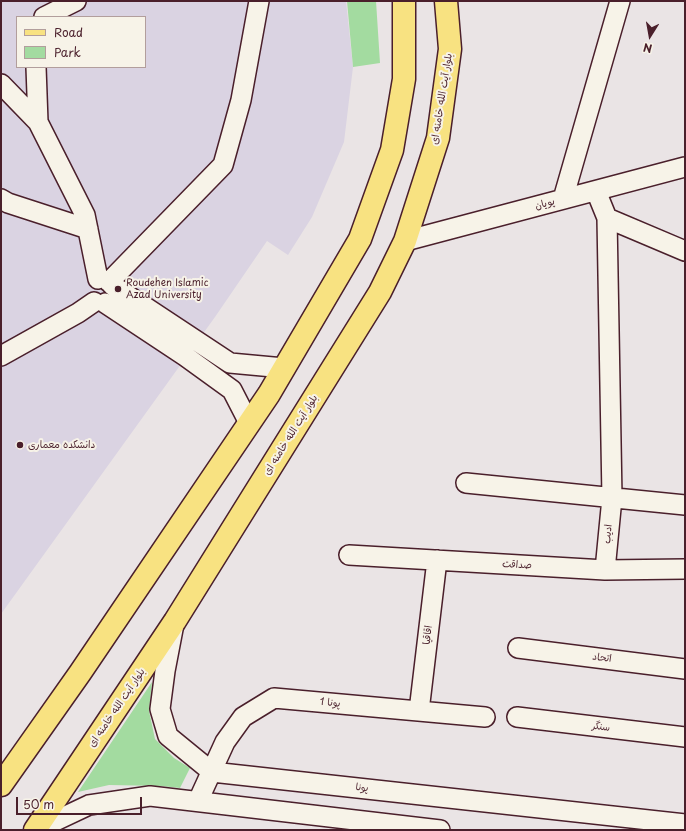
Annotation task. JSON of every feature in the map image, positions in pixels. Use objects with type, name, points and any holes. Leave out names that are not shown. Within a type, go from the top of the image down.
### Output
[{"type":"main road","points":[[1,785],[80,673],[249,423],[284,368],[360,239],[392,150],[404,79],[404,1]]},
{"type":"main road","name":"بلوار آیت الله خامنه ای","points":[[36,830],[175,621],[380,292],[405,241],[438,138],[450,49],[446,1]]},
{"type":"street","points":[[46,16],[76,1]]},
{"type":"street","points":[[106,282],[223,165],[241,100],[259,1]]},
{"type":"street","points":[[563,199],[620,1]]},
{"type":"street","points":[[36,68],[38,122]]},
{"type":"street","points":[[1,84],[38,122],[85,215],[88,229],[106,282],[113,289],[112,297],[78,313],[1,356]]},
{"type":"street","name":"پویان","points":[[405,241],[685,167]]},
{"type":"street","points":[[596,191],[607,218],[685,251]]},
{"type":"street","points":[[1,199],[8,203],[88,229]]},
{"type":"street","name":"ادیب","points":[[605,570],[612,498],[607,218]]},
{"type":"street","points":[[106,282],[230,362],[284,368]]},
{"type":"street","points":[[100,302],[232,390],[249,423]]},
{"type":"street","points":[[466,483],[685,505]]},
{"type":"street","name":"صداقت","points":[[349,555],[605,570],[685,569]]},
{"type":"street","name":"اقاقیا","points":[[419,711],[437,560]]},
{"type":"street","points":[[175,621],[165,671],[160,709],[168,736],[212,772]]},
{"type":"street","name":"اتحاد","points":[[518,648],[685,669]]},
{"type":"street","name":"پونا 1","points":[[198,801],[225,742],[243,717],[274,698],[485,717]]},
{"type":"street","name":"سنگر","points":[[517,717],[685,737]]},
{"type":"street","name":"پونا","points":[[212,772],[685,824]]},
{"type":"street","points":[[36,830],[89,805],[150,796],[440,830]]},
{"type":"shaded area","name":"Roudehen Islamic Azad University","points":[[1,1],[346,1],[353,67],[344,142],[312,217],[288,255],[267,241],[215,317],[1,614]]},
{"type":"green space","points":[[347,1],[376,1],[380,63],[353,67]]},
{"type":"green space","points":[[152,682],[149,711],[155,739],[174,758],[190,768],[180,788],[109,785],[78,792]]},
{"type":"place","name":"Roudehen Islamic Azad University","points":[[118,289]]},
{"type":"place","name":"دانشکده معماری","points":[[20,445]]}]
